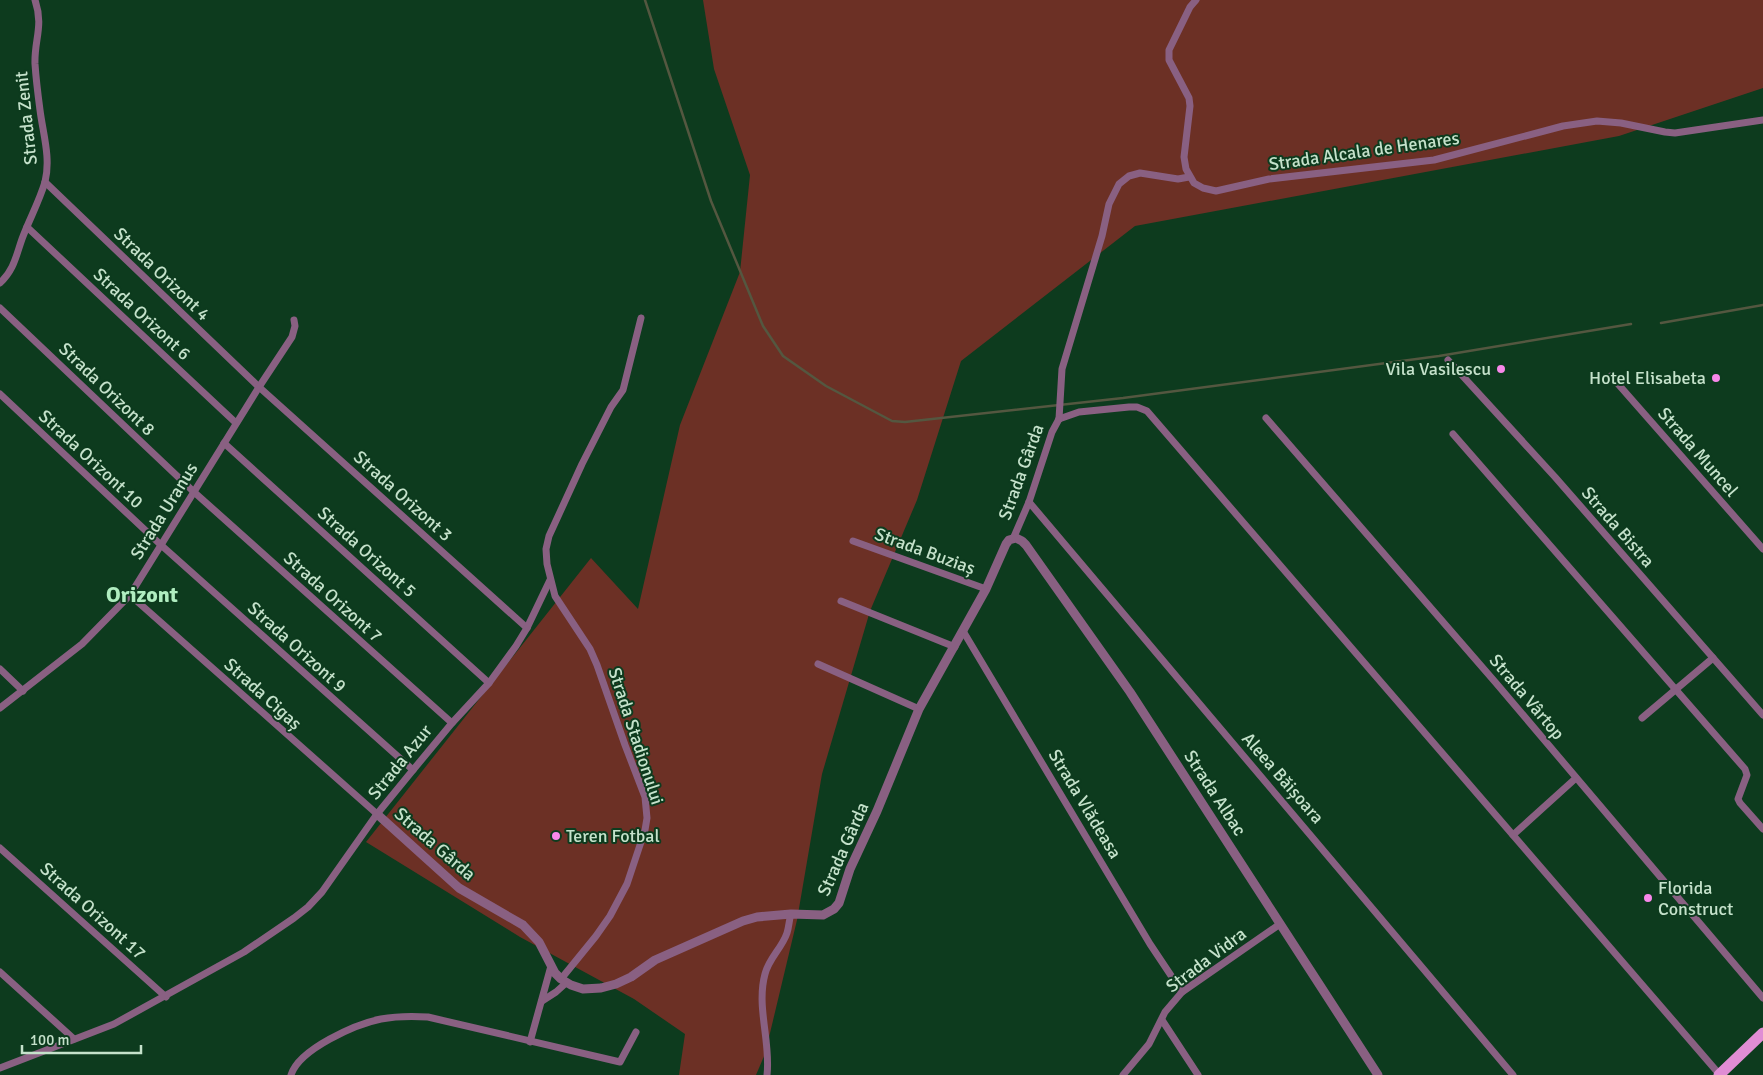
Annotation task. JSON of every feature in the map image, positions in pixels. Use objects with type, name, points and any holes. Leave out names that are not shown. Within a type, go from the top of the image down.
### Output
[{"type":"main road","points":[[1720,1075],[1763,1034]]},
{"type":"street","name":"Strada Zenit","points":[[0,283],[12,268],[44,182],[47,156],[35,65],[35,54],[40,30],[35,0]]},
{"type":"street","points":[[1189,177],[1184,157],[1190,106],[1188,98],[1169,60],[1169,50],[1190,7],[1196,0]]},
{"type":"street","name":"Strada Alcala de Henares","points":[[1189,177],[1202,188],[1216,191],[1269,179],[1434,160],[1563,126],[1597,121],[1675,132],[1763,120]]},
{"type":"street","name":"Strada Gârda","points":[[377,814],[459,888],[523,925],[539,942],[551,966],[564,981],[584,989],[601,988],[616,984],[631,977],[656,960],[743,921],[757,917],[791,914],[823,914],[834,909],[839,902],[850,870],[877,811],[919,709],[986,589],[1000,555],[1006,544],[1013,538],[1029,502],[1058,416],[1062,370],[1102,236],[1109,204],[1119,184],[1129,176],[1140,173],[1178,179],[1189,177]]},
{"type":"street","name":"Strada Orizont 4","points":[[44,182],[259,387]]},
{"type":"street","name":"Strada Orizont 6","points":[[27,227],[236,423]]},
{"type":"street","name":"Strada Orizont 8","points":[[0,308],[194,492]]},
{"type":"street","points":[[550,580],[546,549],[549,536],[582,464],[611,407],[622,390],[641,318]]},
{"type":"street","name":"Strada Uranus","points":[[0,708],[86,640],[130,595],[292,336],[295,326],[294,320]]},
{"type":"street","name":"Strada Bistra","points":[[1448,360],[1561,484],[1763,715]]},
{"type":"street","name":"Strada Muncel","points":[[1611,376],[1763,549]]},
{"type":"street","name":"Strada Orizont 3","points":[[259,387],[527,628]]},
{"type":"street","name":"Strada Orizont 10","points":[[0,394],[161,545]]},
{"type":"street","points":[[1058,416],[1129,407],[1137,407],[1146,411],[1720,1075]]},
{"type":"street","name":"Strada Vârtop","points":[[1266,418],[1496,683],[1763,998]]},
{"type":"street","points":[[1452,434],[1746,769],[1747,775],[1738,798],[1763,829]]},
{"type":"street","name":"Strada Orizont 5","points":[[224,443],[489,683]]},
{"type":"street","name":"Strada Orizont 7","points":[[194,492],[452,723]]},
{"type":"street","name":"Aleea Băișoara","points":[[1029,502],[1513,1075]]},
{"type":"street","name":"Strada Albac","points":[[1013,538],[1022,541],[1026,545],[1130,692],[1378,1075]]},
{"type":"street","name":"Strada Buziaș","points":[[853,541],[986,589]]},
{"type":"street","name":"Strada Orizont 9","points":[[161,545],[412,770]]},
{"type":"street","name":"Strada Azur","points":[[0,1068],[114,1024],[166,997],[244,952],[308,907],[322,892],[377,814],[412,770],[489,683],[527,628],[550,580]]},
{"type":"street","name":"Strada Stadionului","points":[[542,1001],[556,992],[610,916],[626,884],[645,830],[647,818],[645,797],[598,665],[590,649],[555,596],[550,580]]},
{"type":"street","name":"Strada Cigaș","points":[[130,595],[377,814]]},
{"type":"street","points":[[841,601],[955,647]]},
{"type":"street","name":"Strada Vlădeasa","points":[[963,631],[1150,944],[1182,992]]},
{"type":"street","points":[[1642,718],[1713,658]]},
{"type":"street","points":[[818,664],[919,709]]},
{"type":"street","points":[[0,669],[23,691]]},
{"type":"street","points":[[1513,835],[1576,778]]},
{"type":"street","name":"Strada Orizont 17","points":[[0,848],[166,997]]},
{"type":"street","points":[[768,1075],[766,1036],[762,1014],[764,974],[770,960],[787,933],[791,914]]},
{"type":"street","name":"Strada Vidra","points":[[1123,1075],[1149,1044],[1171,1004],[1182,992],[1280,924]]},
{"type":"street","points":[[530,1042],[551,966]]},
{"type":"street","points":[[0,972],[74,1039]]},
{"type":"street","points":[[291,1075],[297,1064],[326,1042],[366,1023],[403,1016],[428,1017],[620,1062],[636,1032]]},
{"type":"street","points":[[1162,1020],[1198,1075]]},
{"type":"shaded area","points":[[703,0],[1763,0],[1763,88],[1619,136],[1135,226],[961,361],[917,500],[870,611],[822,774],[797,920],[765,1054],[756,1075],[679,1075],[685,1034],[634,999],[520,937],[366,842],[591,558],[638,609],[680,425],[740,272],[750,175],[714,69]]},
{"type":"waterway","points":[[645,0],[711,201],[763,326],[783,356],[826,386],[892,421],[905,422],[1123,398],[1439,356],[1631,324]]},
{"type":"waterway","points":[[1661,323],[1763,305]]},
{"type":"place","name":"Vila Vasilescu","points":[[1501,369]]},
{"type":"place","name":"Hotel Elisabeta","points":[[1716,378]]},
{"type":"place","name":"Teren Fotbal","points":[[556,836]]},
{"type":"place","name":"Florida Construct","points":[[1648,898]]},
{"type":"district","name":"Orizont","points":[[142,594]]}]
